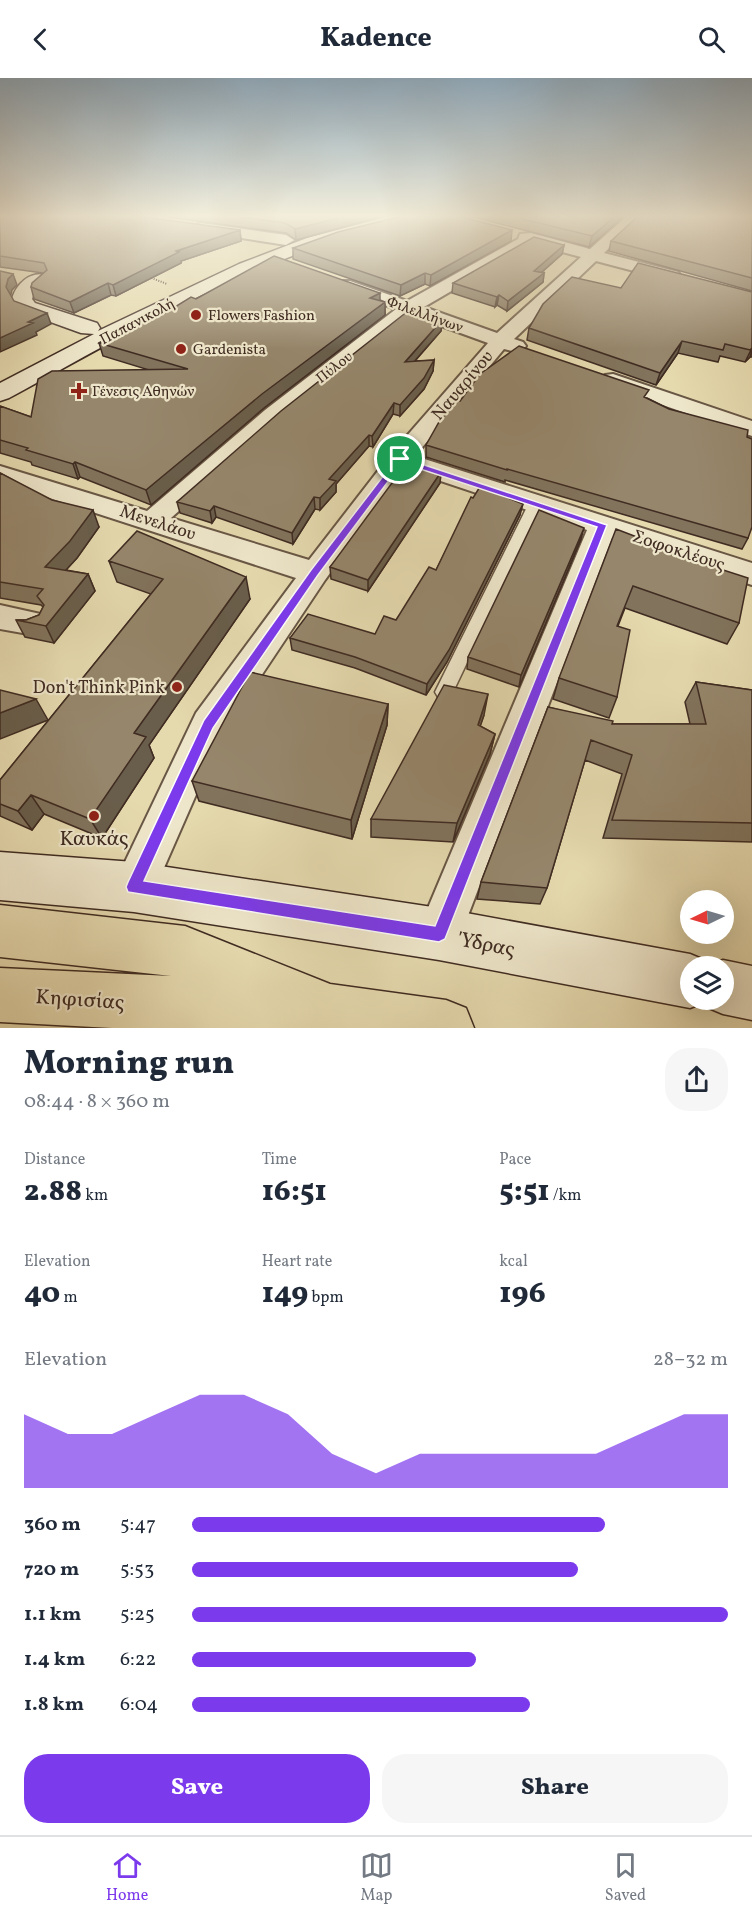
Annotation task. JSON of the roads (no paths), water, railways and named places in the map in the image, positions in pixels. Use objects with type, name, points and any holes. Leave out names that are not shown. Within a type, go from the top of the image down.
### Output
[{"type":"main road","points":[[0,374],[173,286],[230,260]]},
{"type":"main road","name":"Παπανικολή","points":[[0,393],[192,292],[264,260]]},
{"type":"main road","points":[[10,275],[39,279],[24,291],[22,299],[27,307],[89,328]]},
{"type":"main road","name":"Παπανικολή","points":[[0,399],[36,374]]},
{"type":"main road","name":"Ύδρας","points":[[0,876],[134,887],[439,934],[680,979]]},
{"type":"main road","points":[[0,931],[185,952],[332,1012]]},
{"type":"main road","points":[[734,989],[752,993]]},
{"type":"main road","name":"Κηφισίας","points":[[0,995],[332,1012],[447,1028]]},
{"type":"street","points":[[275,260],[301,270]]},
{"type":"street","name":"Πύλου","points":[[153,520],[273,415],[409,308],[492,260]]},
{"type":"street","name":"Ναυαρίνου","points":[[134,887],[209,724],[315,573],[400,459],[500,341],[587,260]]},
{"type":"street","points":[[617,260],[684,279]]},
{"type":"street","name":"Φιλελλήνων","points":[[323,278],[532,352]]},
{"type":"street","points":[[598,375],[752,429]]},
{"type":"street","name":"Σοφοκλέους","points":[[400,459],[752,574]]},
{"type":"street","name":"Μενελάου","points":[[0,474],[153,520],[315,573]]},
{"type":"street","points":[[439,934],[603,525]]},
{"type":"street","points":[[0,616],[34,623]]},
{"type":"lane","points":[[444,692],[536,503]]},
{"type":"place","name":"Flowers Fashion","points":[[196,315]]},
{"type":"place","name":"Gardenista","points":[[181,349]]},
{"type":"place","name":"Γένεσις Αθηνών","points":[[79,391]]},
{"type":"place","name":"Don't Think Pink","points":[[177,687]]},
{"type":"place","name":"Καυκάς","points":[[94,816]]}]
